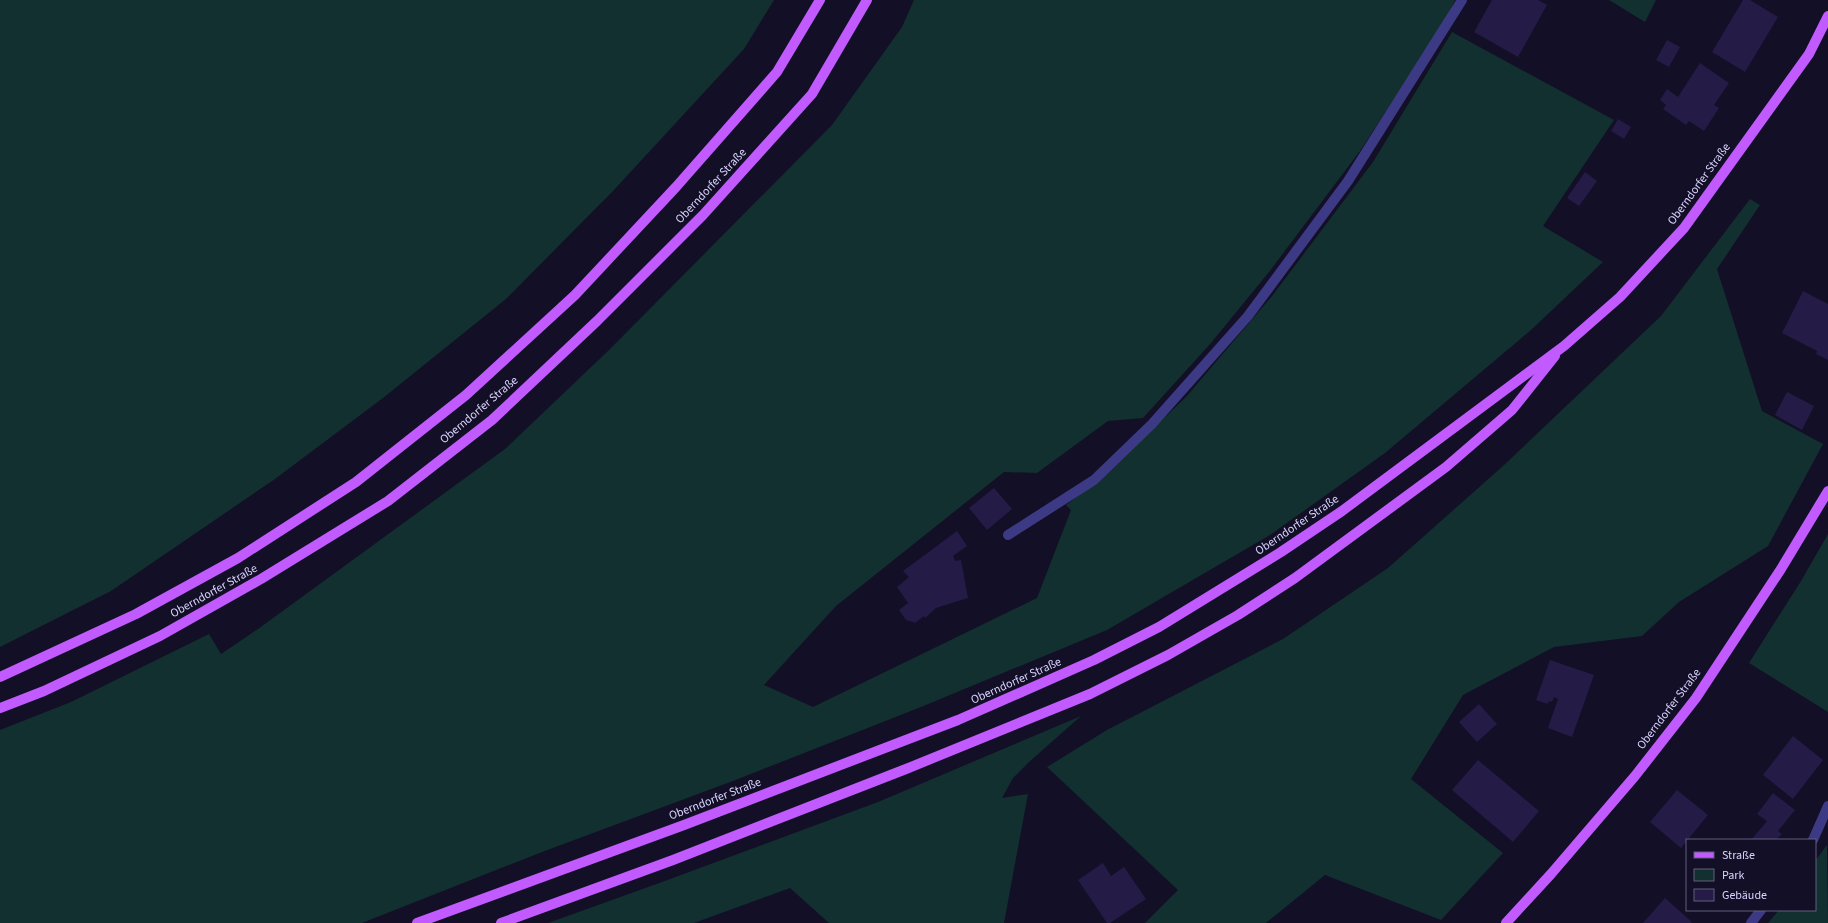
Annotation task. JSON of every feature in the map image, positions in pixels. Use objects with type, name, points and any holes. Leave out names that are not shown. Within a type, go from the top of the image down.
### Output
[{"type":"main road","name":"Oberndorfer Straße","points":[[0,677],[136,614],[238,558],[356,482],[466,395],[575,295],[676,187],[776,72],[820,0]]},
{"type":"main road","name":"Oberndorfer Straße","points":[[0,708],[44,691],[160,636],[261,579],[388,501],[492,420],[597,321],[703,216],[812,94],[867,0]]},
{"type":"main road","name":"Oberndorfer Straße","points":[[417,923],[677,827],[958,720],[1094,660],[1159,627],[1281,552],[1342,511],[1564,346],[1620,297],[1684,228],[1809,54],[1828,16]]},
{"type":"main road","name":"Oberndorfer Straße","points":[[501,923],[673,860],[920,763],[1090,694],[1168,655],[1238,615],[1295,578],[1446,467],[1512,410],[1564,346]]},
{"type":"main road","name":"Oberndorfer Straße","points":[[1506,923],[1551,874],[1635,776],[1696,698],[1781,569],[1828,491]]},
{"type":"street","points":[[1008,535],[1094,480],[1152,424],[1248,316],[1348,181],[1462,0]]},
{"type":"street","points":[[1813,839],[1828,806]]},
{"type":"street","points":[[1751,923],[1761,911]]},
{"type":"green space","points":[[0,0],[774,0],[744,49],[613,191],[506,299],[383,398],[275,479],[111,591],[0,647]]},
{"type":"green space","points":[[914,0],[1455,0],[1441,27],[1360,151],[1269,272],[1211,343],[1143,418],[1108,421],[1037,473],[1004,472],[836,606],[764,685],[813,707],[1037,598],[1071,510],[1066,505],[1105,475],[1186,397],[1272,296],[1373,162],[1452,32],[1614,120],[1543,226],[1603,262],[1531,330],[1385,453],[1270,535],[1107,630],[921,707],[733,781],[542,852],[362,923],[0,923],[0,730],[71,702],[209,634],[221,654],[258,629],[505,449],[610,349],[832,125],[902,27]]},
{"type":"green space","points":[[1609,0],[1656,0],[1645,22]]},
{"type":"green space","points":[[1750,199],[1760,205],[1717,269],[1762,411],[1823,444],[1768,546],[1679,602],[1642,636],[1554,647],[1463,695],[1411,779],[1503,853],[1441,920],[1325,875],[1266,923],[1145,923],[1178,890],[1047,767],[1107,730],[1283,639],[1388,568],[1503,466],[1661,316]]},
{"type":"green space","points":[[1828,534],[1828,712],[1749,663],[1801,581]]},
{"type":"green space","points":[[1081,716],[1013,778],[1002,798],[1028,794],[1004,923],[829,923],[790,888],[694,923],[548,923],[878,802]]},
{"type":"green space","points":[[1827,845],[1828,923],[1768,923],[1778,911],[1816,911],[1816,860]]},
{"type":"building","points":[[1492,0],[1538,0],[1547,5],[1518,57],[1474,32]]},
{"type":"building","points":[[1743,0],[1750,0],[1778,17],[1745,72],[1712,52]]},
{"type":"building","points":[[1667,40],[1680,47],[1669,67],[1656,60]]},
{"type":"building","points":[[1700,63],[1729,83],[1714,105],[1719,108],[1704,131],[1689,121],[1686,125],[1663,109],[1666,105],[1660,100],[1667,89],[1678,97]]},
{"type":"building","points":[[1618,119],[1631,127],[1624,139],[1611,131]]},
{"type":"building","points":[[1585,172],[1597,181],[1579,206],[1567,198]]},
{"type":"building","points":[[1803,291],[1828,304],[1828,360],[1816,354],[1817,351],[1782,333]]},
{"type":"building","points":[[1787,392],[1814,406],[1802,430],[1775,415]]},
{"type":"building","points":[[994,488],[1012,509],[987,530],[969,508]]},
{"type":"building","points":[[957,531],[967,546],[953,556],[955,561],[961,560],[968,598],[936,608],[925,618],[924,616],[915,623],[906,620],[899,610],[908,603],[897,587],[909,577],[903,571]]},
{"type":"building","points":[[1550,660],[1594,675],[1572,737],[1548,728],[1558,699],[1554,697],[1552,702],[1549,701],[1548,704],[1536,700]]},
{"type":"building","points":[[1479,704],[1497,724],[1477,742],[1459,722]]},
{"type":"building","points":[[1793,736],[1823,760],[1793,799],[1763,775]]},
{"type":"building","points":[[1478,760],[1539,811],[1513,842],[1452,790]]},
{"type":"building","points":[[1677,790],[1708,815],[1688,839],[1686,839],[1686,842],[1681,848],[1650,822]]},
{"type":"building","points":[[1773,793],[1795,810],[1778,831],[1782,834],[1777,839],[1752,839],[1767,821],[1757,814]]},
{"type":"building","points":[[1103,863],[1111,876],[1124,867],[1146,899],[1110,923],[1107,923],[1078,880]]},
{"type":"building","points":[[1665,898],[1692,922],[1643,923]]}]
